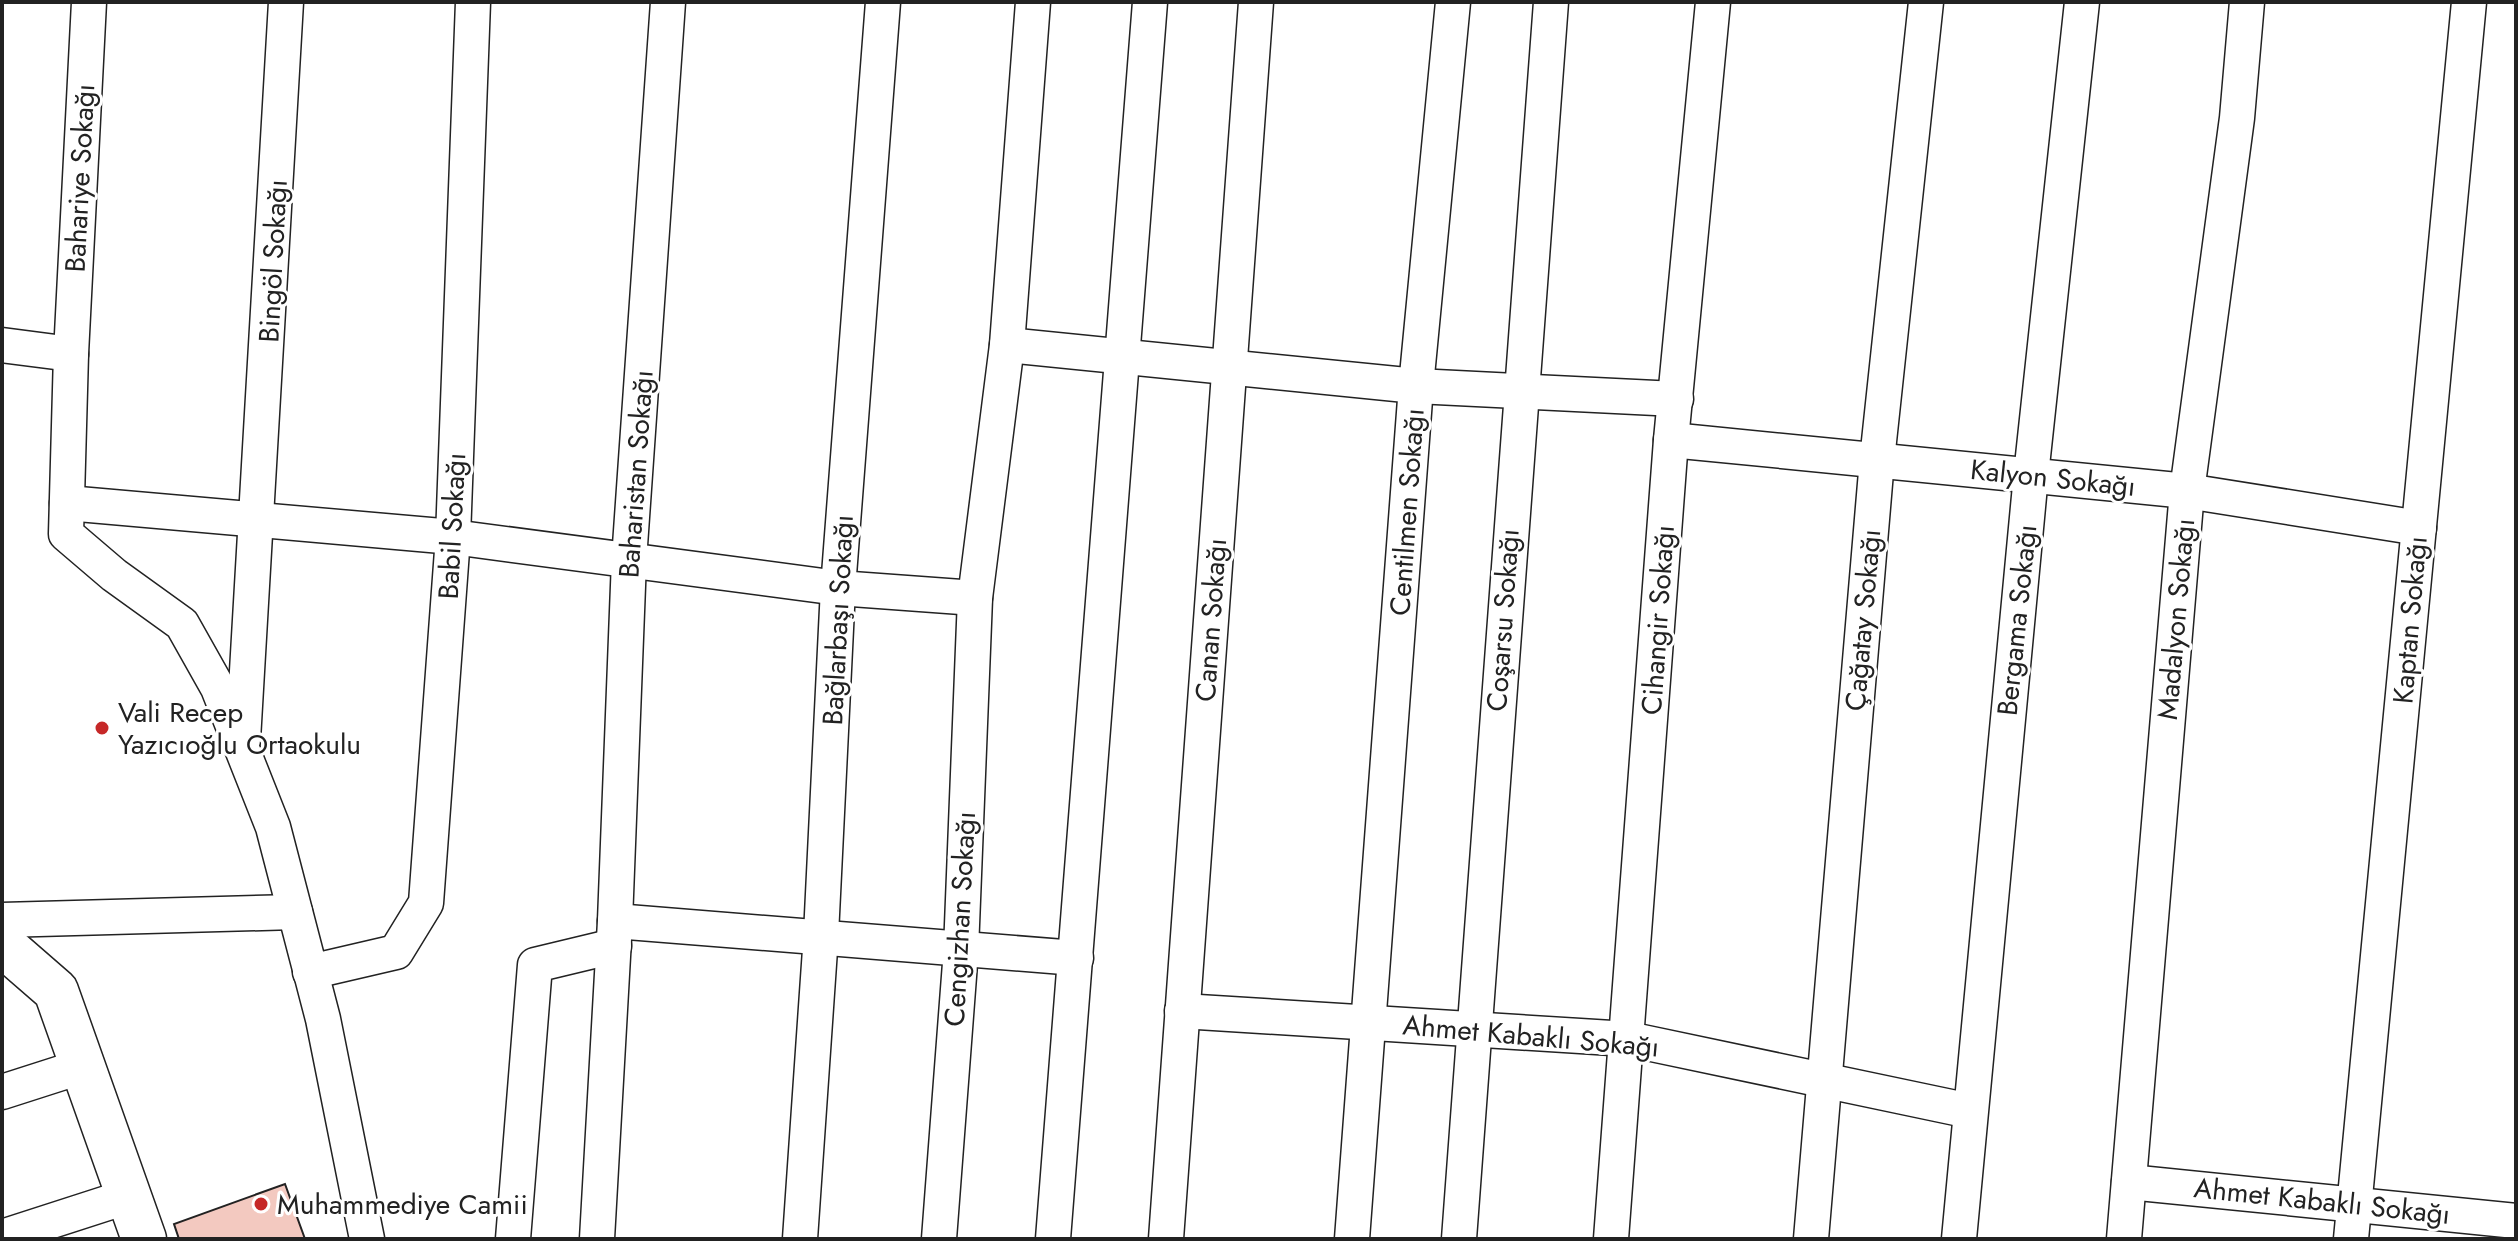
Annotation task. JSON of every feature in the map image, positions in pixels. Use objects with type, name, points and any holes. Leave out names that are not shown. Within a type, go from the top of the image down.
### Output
[{"type":"street","name":"Bahariye Sokağı","points":[[89,2],[71,354],[66,534],[114,575],[182,624],[218,688],[242,750]]},
{"type":"street","name":"Bingöl Sokağı","points":[[242,750],[259,520],[286,2]]},
{"type":"street","name":"Babil Sokağı","points":[[310,972],[396,952],[426,903],[453,537],[473,2]]},
{"type":"street","name":"Baharistan Sokağı","points":[[597,1239],[614,933],[629,560],[668,2]]},
{"type":"street","name":"Bağlarbaşı Sokağı","points":[[800,1239],[821,935],[838,588],[883,2]]},
{"type":"street","name":"Cengizhan Sokağı","points":[[939,1239],[961,950],[975,598],[1007,345],[1033,2]]},
{"type":"street","points":[[1053,1239],[1150,2]]},
{"type":"street","name":"Canan Sokağı","points":[[1166,1239],[1256,2]]},
{"type":"street","name":"Centilmen Sokağı","points":[[1352,1239],[1416,386],[1453,2]]},
{"type":"street","name":"Coşarsu Sokağı","points":[[1459,1239],[1519,393],[1551,2]]},
{"type":"street","name":"Cihangir Sokağı","points":[[1611,1239],[1671,440],[1713,2]]},
{"type":"street","name":"Çağatay Sokağı","points":[[1811,1239],[1822,1080],[1877,460],[1926,2]]},
{"type":"street","name":"Bergama Sokağı","points":[[1959,1239],[2031,475],[2082,2]]},
{"type":"street","name":"Madalyon Sokağı","points":[[2124,1239],[2187,491],[2237,118],[2247,2]]},
{"type":"street","name":"Kaptan Sokağı","points":[[2351,1239],[2469,2]]},
{"type":"street","points":[[2,345],[71,354]]},
{"type":"street","points":[[1007,345],[1416,386],[1676,399]]},
{"type":"street","name":"Kalyon Sokağı","points":[[1671,440],[2187,491],[2419,528]]},
{"type":"street","points":[[67,503],[453,537],[838,588],[975,598]]},
{"type":"street","points":[[242,750],[273,827],[295,912],[367,1239]]},
{"type":"street","points":[[2,920],[295,912]]},
{"type":"street","points":[[513,1239],[535,965],[614,933],[821,935],[1076,958]]},
{"type":"street","points":[[2,944],[56,991],[144,1239]]},
{"type":"street","name":"Ahmet Kabaklı Sokağı","points":[[1182,1011],[1628,1039],[1970,1111]]},
{"type":"street","points":[[2,1092],[83,1066]]},
{"type":"street","name":"Ahmet Kabaklı Sokağı","points":[[2129,1182],[2516,1221]]},
{"type":"street","points":[[2,1237],[129,1196]]},
{"type":"building","name":"Muhammediye Camii","points":[[285,1184],[305,1239],[179,1239],[174,1224]]},
{"type":"place","name":"Vali Recep Yazıcıoğlu Ortaokulu","points":[[102,728]]},
{"type":"place","name":"Muhammediye Camii","points":[[261,1204]]}]
